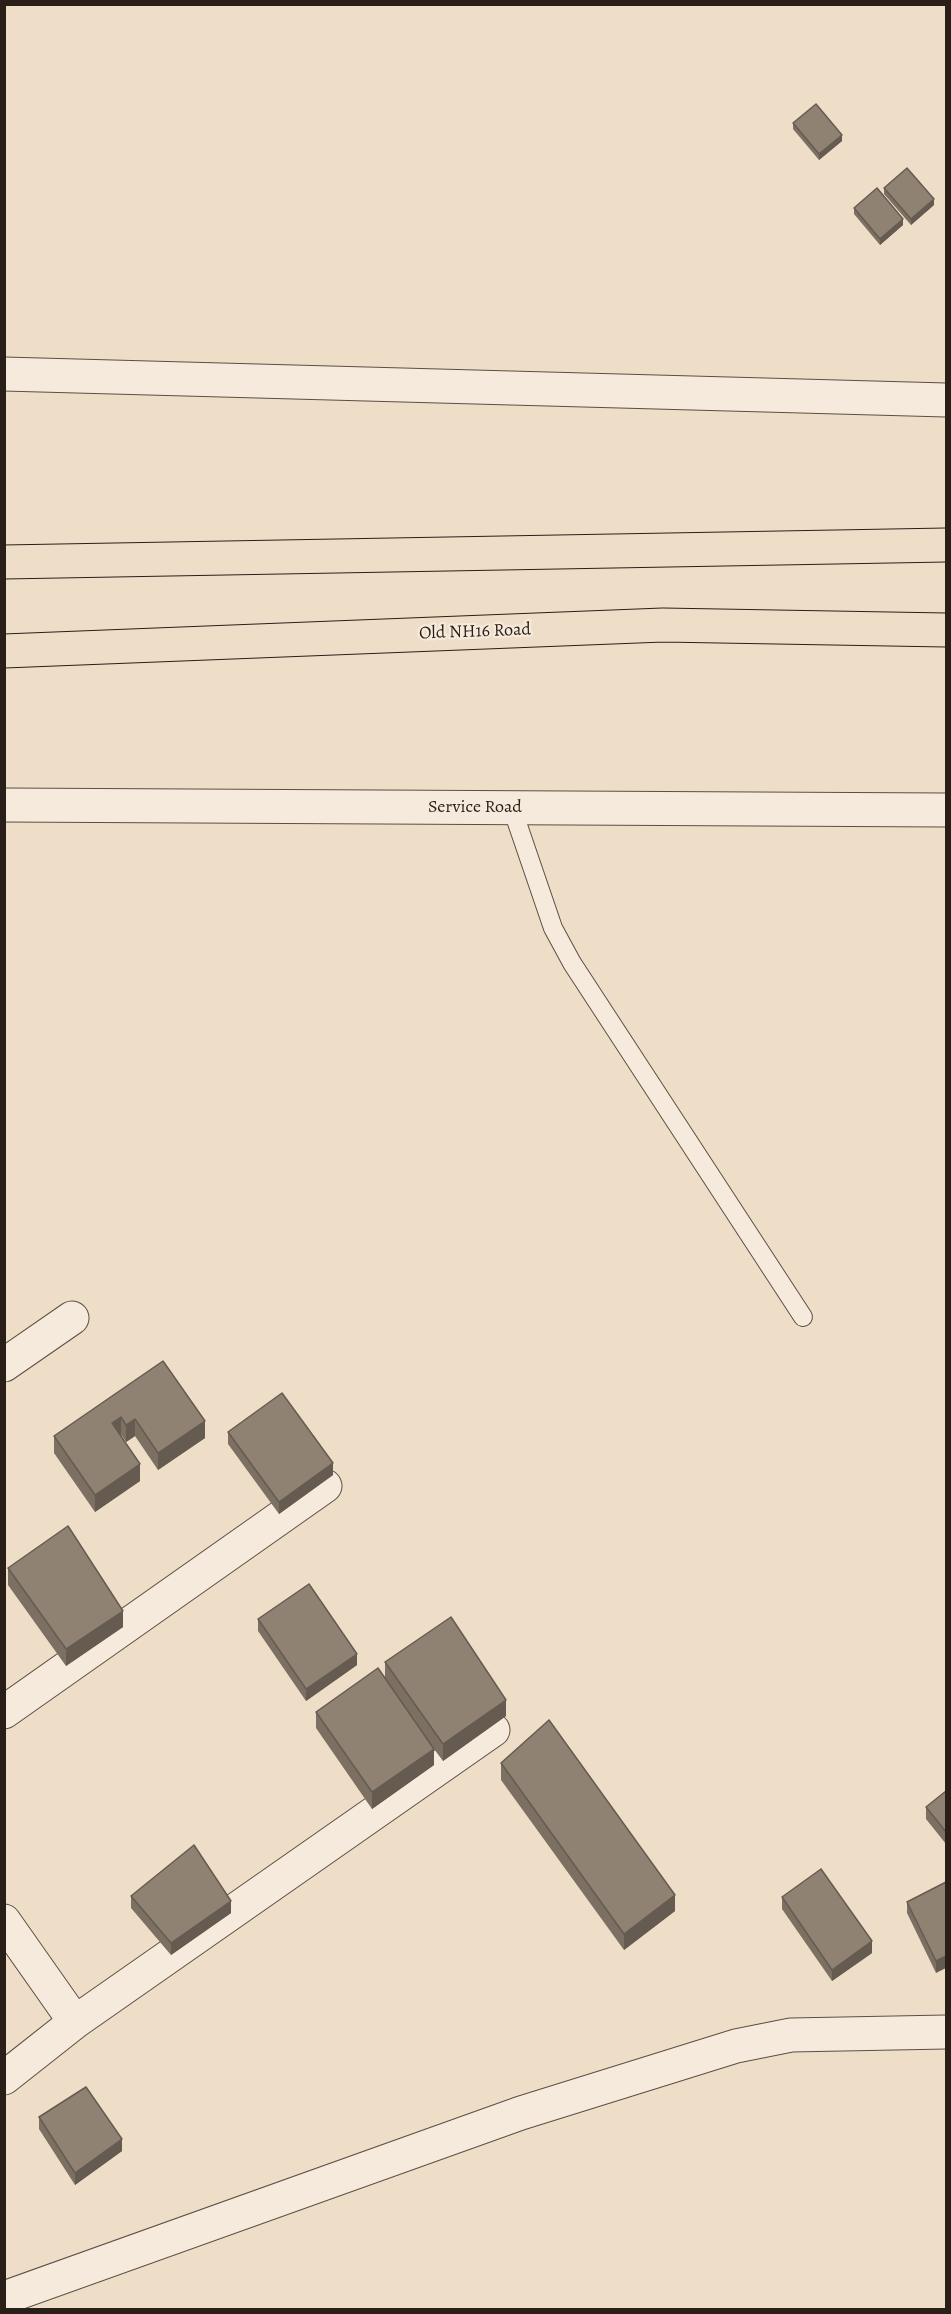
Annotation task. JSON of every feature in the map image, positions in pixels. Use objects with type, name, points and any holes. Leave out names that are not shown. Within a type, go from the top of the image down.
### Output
[{"type":"main road","points":[[4,562],[946,546]]},
{"type":"main road","name":"Old NH16 Road","points":[[4,651],[663,625],[946,630]]},
{"type":"street","points":[[4,374],[946,400]]},
{"type":"street","name":"Service Road","points":[[4,805],[946,810]]},
{"type":"street","points":[[4,1365],[72,1318]]},
{"type":"street","points":[[4,1712],[325,1486]]},
{"type":"street","points":[[4,2078],[75,2022],[493,1730]]},
{"type":"street","points":[[4,1921],[75,2022]]},
{"type":"street","points":[[4,2298],[521,2114],[736,2046],[791,2035],[946,2032]]},
{"type":"lane","points":[[512,808],[553,928],[572,963],[803,1317]]},
{"type":"building","points":[[816,104],[842,135],[819,154],[793,123]]},
{"type":"building","points":[[907,168],[934,199],[911,219],[884,188]]},
{"type":"building","points":[[877,188],[903,219],[880,239],[854,208]]},
{"type":"building","points":[[163,1361],[205,1421],[158,1453],[135,1419],[126,1425],[121,1417],[112,1423],[140,1464],[95,1495],[54,1436]]},
{"type":"building","points":[[282,1393],[333,1463],[279,1502],[228,1432]]},
{"type":"building","points":[[68,1526],[123,1611],[66,1649],[8,1568]]},
{"type":"building","points":[[309,1584],[357,1654],[306,1689],[258,1619]]},
{"type":"building","points":[[451,1617],[506,1700],[443,1744],[385,1662]]},
{"type":"building","points":[[378,1668],[434,1749],[372,1792],[316,1712]]},
{"type":"building","points":[[549,1720],[675,1895],[624,1934],[501,1763]]},
{"type":"building","points":[[946,1791],[946,1832],[926,1807]]},
{"type":"building","points":[[194,1845],[231,1901],[171,1943],[131,1896]]},
{"type":"building","points":[[821,1869],[872,1941],[832,1970],[782,1897]]},
{"type":"building","points":[[946,1882],[946,1956],[936,1961],[907,1902]]},
{"type":"building","points":[[86,2087],[122,2139],[75,2173],[39,2117]]}]
